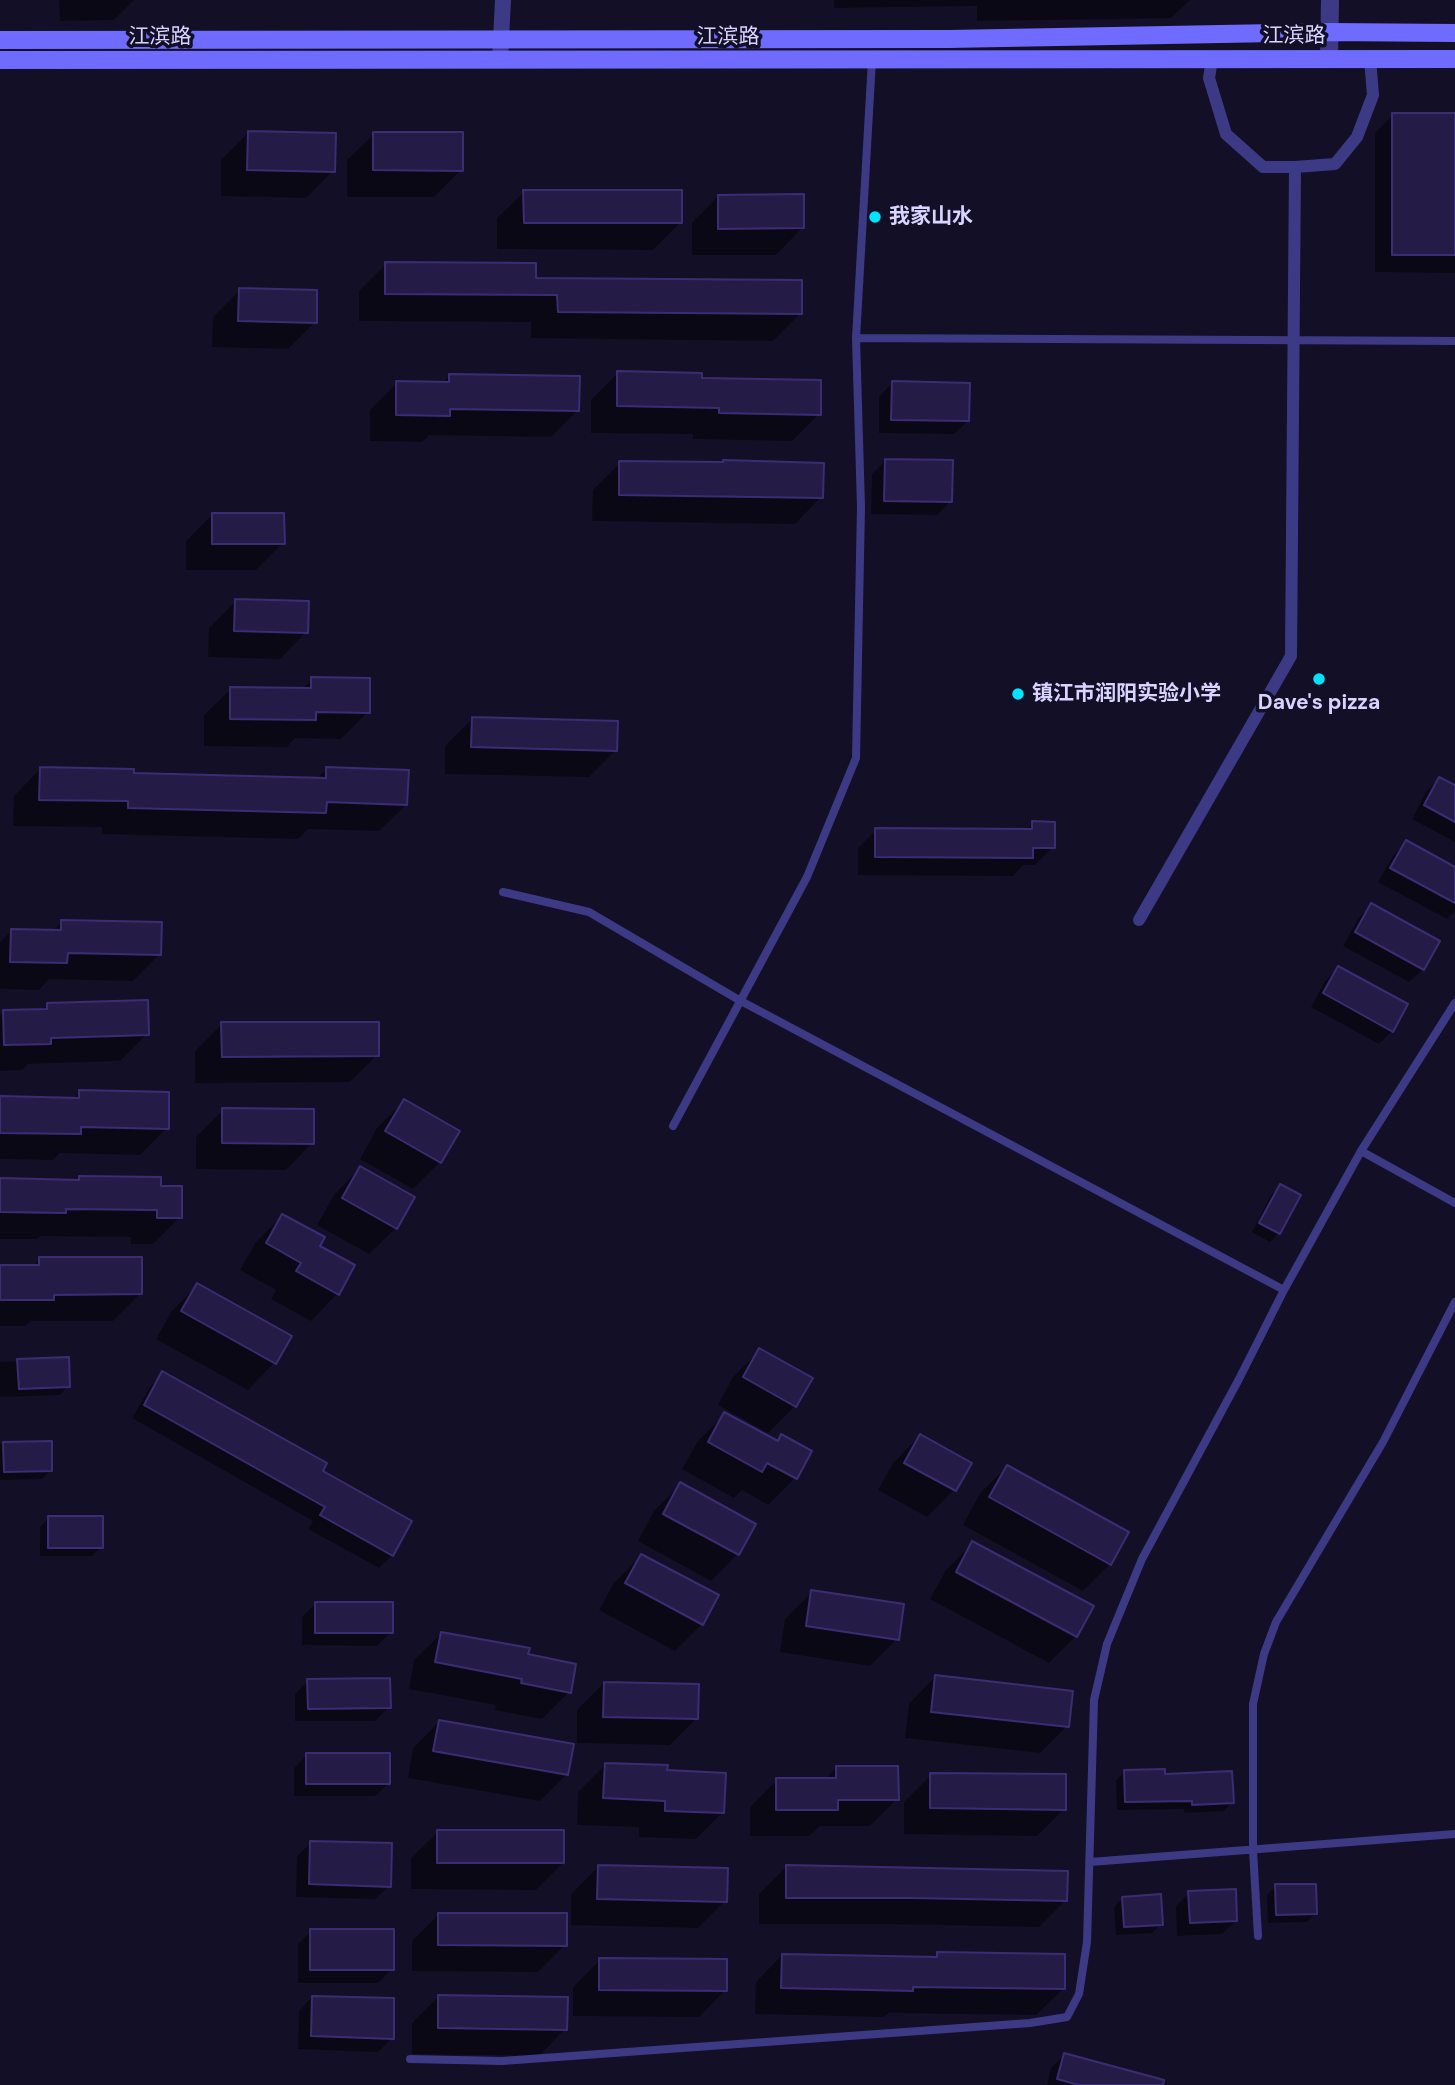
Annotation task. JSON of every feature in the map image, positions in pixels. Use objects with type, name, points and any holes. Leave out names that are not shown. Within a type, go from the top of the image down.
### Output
[{"type":"main road","name":"江滨路","points":[[0,60],[949,39],[1330,32],[1455,33]]},
{"type":"main road","name":"江滨路","points":[[0,40],[872,60],[1455,59]]},
{"type":"street","points":[[500,50],[503,0]]},
{"type":"street","points":[[1329,59],[1330,0]]},
{"type":"street","points":[[1212,59],[1209,78],[1227,134],[1263,167],[1335,164],[1357,137],[1373,95],[1370,59]]},
{"type":"street","points":[[1139,920],[1291,656],[1295,167]]},
{"type":"lane","points":[[673,1126],[807,877],[856,758],[861,508],[856,338],[872,60]]},
{"type":"lane","points":[[856,338],[1455,341]]},
{"type":"lane","points":[[503,892],[589,912],[739,1000],[1284,1290]]},
{"type":"lane","points":[[410,2059],[502,2061],[1030,2023],[1066,2017],[1079,1994],[1087,1942],[1094,1700],[1107,1644],[1142,1559],[1284,1290],[1361,1151],[1455,1003]]},
{"type":"lane","points":[[1361,1151],[1455,1203]]},
{"type":"lane","points":[[1258,1936],[1253,1850],[1253,1704],[1264,1654],[1276,1622],[1383,1442],[1455,1302]]},
{"type":"lane","points":[[1090,1862],[1455,1833]]},
{"type":"building","points":[[1392,113],[1455,113],[1455,255],[1392,255]]},
{"type":"building","points":[[248,131],[336,133],[335,172],[247,170]]},
{"type":"building","points":[[373,132],[463,132],[463,171],[373,170]]},
{"type":"building","points":[[523,190],[682,190],[682,223],[524,223]]},
{"type":"building","points":[[804,194],[804,228],[718,229],[718,195]]},
{"type":"building","points":[[385,262],[536,263],[536,278],[802,280],[802,314],[558,312],[557,295],[385,294]]},
{"type":"building","points":[[239,288],[317,290],[317,323],[238,321]]},
{"type":"building","points":[[617,371],[702,373],[702,378],[821,380],[821,415],[719,413],[719,408],[617,406]]},
{"type":"building","points":[[449,374],[580,376],[579,411],[450,409],[450,416],[396,415],[396,381],[449,382]]},
{"type":"building","points":[[892,381],[970,383],[969,421],[891,420]]},
{"type":"building","points":[[885,459],[953,460],[952,502],[884,501]]},
{"type":"building","points":[[619,461],[824,463],[823,498],[619,495]]},
{"type":"building","points":[[212,513],[284,513],[285,544],[212,544]]},
{"type":"building","points":[[235,599],[309,601],[308,633],[234,631]]},
{"type":"building","points":[[311,677],[370,678],[370,713],[316,712],[316,720],[230,719],[230,687],[311,688]]},
{"type":"building","points":[[472,717],[618,721],[617,751],[471,747]]},
{"type":"building","points":[[40,767],[134,769],[134,773],[326,778],[326,767],[409,770],[407,805],[327,802],[326,813],[128,808],[128,801],[39,800]]},
{"type":"building","points":[[1439,777],[1455,785],[1455,822],[1424,805]]},
{"type":"building","points":[[1032,821],[1055,822],[1055,848],[1033,848],[1033,858],[875,857],[875,828],[1032,829]]},
{"type":"building","points":[[1406,840],[1455,867],[1455,903],[1390,868]]},
{"type":"building","points":[[1371,903],[1440,941],[1424,970],[1355,932]]},
{"type":"building","points":[[61,920],[162,922],[161,955],[68,953],[67,963],[10,962],[11,929],[61,930]]},
{"type":"building","points":[[1338,966],[1408,1004],[1393,1032],[1323,993]]},
{"type":"building","points":[[148,1000],[149,1035],[51,1038],[51,1044],[4,1045],[3,1010],[47,1009],[47,1003]]},
{"type":"building","points":[[221,1022],[379,1022],[379,1056],[222,1057]]},
{"type":"building","points":[[79,1090],[169,1092],[169,1129],[81,1127],[81,1134],[0,1133],[0,1096],[79,1098]]},
{"type":"building","points":[[404,1099],[460,1131],[441,1163],[385,1131]]},
{"type":"building","points":[[222,1108],[314,1109],[314,1144],[222,1143]]},
{"type":"building","points":[[360,1166],[415,1197],[397,1229],[342,1198]]},
{"type":"building","points":[[79,1176],[161,1177],[161,1186],[182,1186],[182,1218],[157,1218],[157,1210],[66,1209],[66,1213],[0,1212],[0,1178],[79,1180]]},
{"type":"building","points":[[1280,1184],[1301,1195],[1280,1234],[1259,1223]]},
{"type":"building","points":[[282,1214],[325,1237],[320,1246],[355,1265],[339,1295],[296,1271],[301,1263],[266,1243]]},
{"type":"building","points":[[39,1257],[142,1257],[142,1294],[54,1295],[54,1300],[0,1300],[0,1265],[39,1265]]},
{"type":"building","points":[[197,1283],[292,1336],[276,1364],[181,1311]]},
{"type":"building","points":[[759,1348],[813,1378],[796,1407],[743,1377]]},
{"type":"building","points":[[69,1357],[70,1387],[19,1389],[17,1359]]},
{"type":"building","points":[[162,1371],[327,1463],[323,1471],[412,1521],[393,1556],[320,1515],[325,1507],[144,1405]]},
{"type":"building","points":[[724,1412],[778,1441],[781,1434],[812,1451],[797,1479],[767,1463],[762,1472],[708,1442]]},
{"type":"building","points":[[920,1434],[972,1463],[956,1491],[904,1463]]},
{"type":"building","points":[[52,1441],[52,1471],[4,1472],[3,1442]]},
{"type":"building","points":[[1007,1465],[1129,1532],[1111,1565],[989,1497]]},
{"type":"building","points":[[680,1482],[756,1524],[739,1555],[663,1514]]},
{"type":"building","points":[[48,1516],[103,1516],[103,1548],[48,1548]]},
{"type":"building","points":[[972,1541],[1094,1606],[1077,1637],[956,1572]]},
{"type":"building","points":[[641,1554],[719,1595],[703,1625],[625,1583]]},
{"type":"building","points":[[811,1590],[904,1604],[899,1640],[806,1626]]},
{"type":"building","points":[[315,1602],[393,1602],[393,1633],[315,1633]]},
{"type":"building","points":[[441,1632],[530,1648],[528,1654],[576,1664],[571,1693],[521,1683],[522,1679],[435,1662]]},
{"type":"building","points":[[935,1675],[1073,1691],[1069,1727],[931,1712]]},
{"type":"building","points":[[390,1678],[391,1708],[308,1709],[307,1679]]},
{"type":"building","points":[[604,1682],[699,1684],[698,1719],[603,1717]]},
{"type":"building","points":[[439,1720],[574,1744],[568,1775],[433,1751]]},
{"type":"building","points":[[306,1753],[390,1753],[390,1784],[306,1784]]},
{"type":"building","points":[[605,1763],[668,1765],[667,1770],[726,1773],[724,1813],[665,1811],[665,1801],[603,1798]]},
{"type":"building","points":[[836,1766],[898,1766],[899,1800],[838,1800],[838,1810],[776,1810],[776,1778],[836,1778]]},
{"type":"building","points":[[1165,1769],[1165,1774],[1232,1771],[1234,1803],[1192,1805],[1192,1801],[1125,1802],[1124,1770]]},
{"type":"building","points":[[930,1773],[1066,1774],[1066,1810],[930,1808]]},
{"type":"building","points":[[437,1830],[564,1830],[564,1863],[437,1863]]},
{"type":"building","points":[[310,1841],[392,1843],[391,1887],[309,1884]]},
{"type":"building","points":[[598,1865],[728,1868],[727,1902],[597,1899]]},
{"type":"building","points":[[786,1865],[1068,1871],[1067,1901],[786,1898]]},
{"type":"building","points":[[1275,1884],[1316,1884],[1317,1914],[1276,1915]]},
{"type":"building","points":[[1236,1889],[1237,1921],[1190,1923],[1188,1891]]},
{"type":"building","points":[[1161,1894],[1163,1925],[1124,1927],[1122,1897]]},
{"type":"building","points":[[438,1913],[567,1913],[567,1946],[438,1945]]},
{"type":"building","points":[[310,1929],[394,1929],[394,1970],[310,1970]]},
{"type":"building","points":[[937,1952],[1065,1954],[1065,1989],[913,1987],[913,1991],[781,1988],[782,1954],[937,1957]]},
{"type":"building","points":[[599,1958],[727,1959],[727,1991],[599,1990]]},
{"type":"building","points":[[438,1995],[568,1997],[567,2030],[438,2028]]},
{"type":"building","points":[[312,1996],[394,1998],[394,2039],[311,2036]]},
{"type":"building","points":[[1064,2053],[1164,2080],[1163,2085],[1079,2085],[1057,2079]]},
{"type":"place","name":"我家山水","points":[[875,217]]},
{"type":"place","name":"Dave's pizza","points":[[1319,679]]},
{"type":"place","name":"镇江市润阳实验小学","points":[[1018,694]]}]
